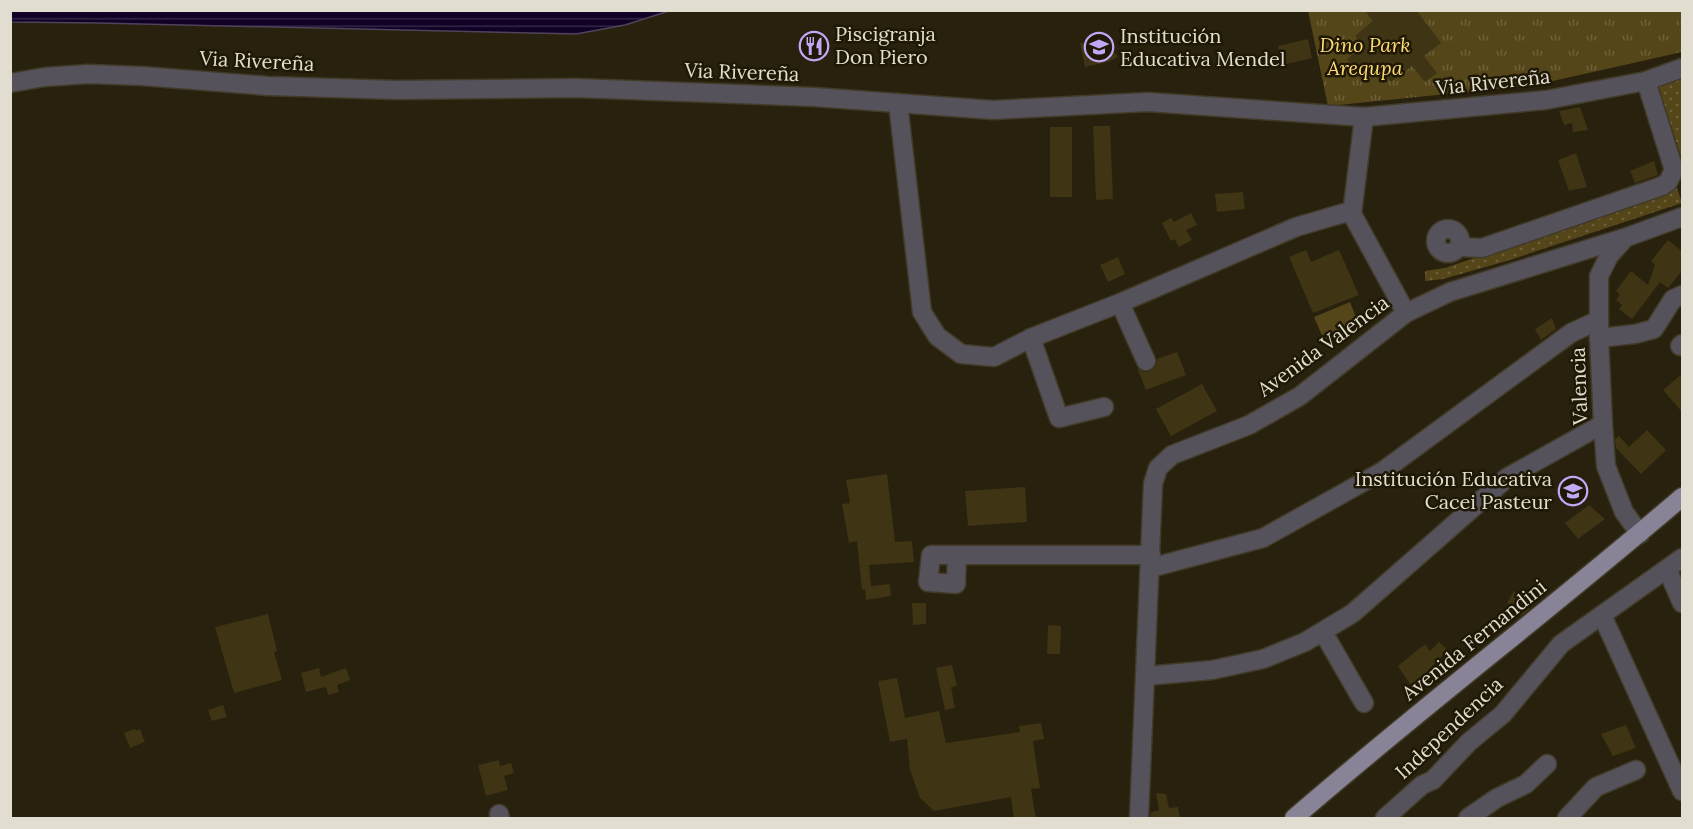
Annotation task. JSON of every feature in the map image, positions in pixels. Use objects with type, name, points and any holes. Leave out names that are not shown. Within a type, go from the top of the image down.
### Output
[{"type":"main road","name":"Avenida Fernandini","points":[[1294,819],[1683,497]]},
{"type":"street","name":"Via Rivereña","points":[[10,83],[45,77],[142,75],[279,86],[398,90],[576,88],[814,97],[993,110],[1148,102],[1364,117],[1546,100],[1646,81],[1683,68]]},
{"type":"street","points":[[1459,247],[1482,248],[1505,241],[1668,182],[1674,170],[1646,81]]},
{"type":"street","points":[[898,103],[922,312],[937,336],[961,354],[994,357],[1032,338],[1120,303],[1296,227],[1344,213],[1352,214]]},
{"type":"street","points":[[1364,117],[1352,214],[1406,313]]},
{"type":"street","name":"Avenida Valencia","points":[[1139,819],[1154,484],[1158,468],[1172,455],[1249,425],[1300,396],[1406,313],[1449,292],[1627,237],[1683,217]]},
{"type":"street","name":"Valencia","points":[[1627,237],[1609,256],[1599,276],[1603,424],[1606,466],[1624,512],[1640,534]]},
{"type":"street","points":[[957,555],[1150,562],[1263,538],[1383,471],[1571,333],[1599,329],[1635,334],[1654,329],[1673,299],[1683,295]]},
{"type":"street","points":[[1120,303],[1146,361]]},
{"type":"street","points":[[1032,338],[1059,418],[1104,407]]},
{"type":"street","points":[[1146,676],[1212,670],[1263,659],[1305,642],[1353,613],[1508,477],[1603,424]]},
{"type":"street","name":"Independencia","points":[[1384,819],[1422,785],[1433,780],[1469,742],[1503,714],[1561,645],[1683,558]]},
{"type":"street","points":[[1667,569],[1683,603]]},
{"type":"street","points":[[1602,615],[1683,791]]},
{"type":"street","points":[[1323,632],[1364,703]]},
{"type":"street","points":[[1468,819],[1497,798],[1526,784],[1547,764]]},
{"type":"street","points":[[1567,819],[1596,787],[1636,770]]},
{"type":"green space","name":"Dino Park Arequpa","points":[[1308,11],[1682,11],[1682,52],[1535,85],[1328,106]]},
{"type":"green space","points":[[1682,76],[1682,160],[1658,85]]},
{"type":"green space","points":[[1677,188],[1682,203],[1510,260],[1443,279],[1425,281],[1425,271],[1445,268]]},
{"type":"green space","points":[[1350,302],[1359,325],[1324,340],[1314,317]]},
{"type":"shaded area","points":[[10,11],[669,11],[625,25],[576,34],[11,22]]},
{"type":"building","points":[[1364,10],[1416,10],[1441,43],[1424,56],[1437,73],[1425,82],[1412,66],[1391,82],[1377,65],[1361,77],[1347,59],[1363,46],[1355,36],[1373,21]]},
{"type":"building","points":[[1308,39],[1312,58],[1282,65],[1278,46]]},
{"type":"building","points":[[1080,43],[1093,44],[1095,50],[1108,46],[1118,57],[1108,62],[1085,67]]},
{"type":"building","points":[[1580,107],[1588,130],[1573,132],[1572,123],[1564,125],[1559,111]]},
{"type":"building","points":[[1093,126],[1110,126],[1113,199],[1096,200]]},
{"type":"building","points":[[1050,127],[1072,127],[1072,197],[1050,197]]},
{"type":"building","points":[[1576,153],[1587,187],[1569,191],[1558,160]]},
{"type":"building","points":[[1654,161],[1658,175],[1635,183],[1630,171]]},
{"type":"building","points":[[1243,192],[1245,209],[1217,212],[1215,194]]},
{"type":"building","points":[[1191,213],[1197,225],[1186,230],[1192,240],[1179,247],[1175,239],[1171,241],[1162,223],[1171,218],[1174,222]]},
{"type":"building","points":[[1668,240],[1683,252],[1683,270],[1668,288],[1660,282],[1632,319],[1619,309],[1622,305],[1616,300],[1620,295],[1616,291],[1631,271],[1648,285],[1655,265],[1651,261]]},
{"type":"building","points":[[1306,250],[1311,262],[1339,250],[1359,295],[1313,313],[1289,257]]},
{"type":"building","points":[[1118,257],[1125,274],[1108,282],[1100,265]]},
{"type":"building","points":[[1552,318],[1556,329],[1541,340],[1535,329]]},
{"type":"building","points":[[1177,352],[1186,375],[1146,390],[1137,368],[1144,372],[1150,371],[1155,367],[1157,359]]},
{"type":"building","points":[[1683,373],[1683,413],[1663,390]]},
{"type":"building","points":[[1202,384],[1217,411],[1171,436],[1156,409]]},
{"type":"building","points":[[1647,430],[1666,450],[1641,474],[1616,448],[1615,439],[1619,436],[1629,447]]},
{"type":"building","points":[[887,474],[895,542],[912,541],[914,562],[869,565],[871,586],[890,584],[891,596],[866,600],[865,589],[862,590],[857,541],[849,543],[842,504],[850,503],[846,480]]},
{"type":"building","points":[[1025,487],[1027,522],[968,526],[965,491]]},
{"type":"building","points":[[1589,505],[1605,519],[1578,539],[1565,523]]},
{"type":"building","points":[[1514,591],[1530,609],[1521,616],[1507,603]]},
{"type":"building","points":[[912,603],[926,603],[926,624],[913,625]]},
{"type":"building","points":[[268,614],[277,651],[274,652],[282,680],[234,693],[215,627]]},
{"type":"building","points":[[1048,625],[1061,626],[1060,654],[1047,654]]},
{"type":"building","points":[[1439,642],[1448,650],[1412,687],[1398,666],[1421,647],[1426,645],[1430,651]]},
{"type":"building","points":[[952,665],[957,686],[951,687],[955,708],[945,710],[936,668]]},
{"type":"building","points":[[319,668],[321,677],[346,668],[350,680],[337,685],[339,692],[328,695],[326,687],[306,692],[301,673]]},
{"type":"building","points":[[897,678],[905,718],[939,711],[946,743],[1020,732],[1019,726],[1041,723],[1044,739],[1033,741],[1040,788],[1031,789],[1036,819],[1014,819],[1011,797],[934,811],[920,798],[910,770],[907,739],[890,742],[878,681]]},
{"type":"building","points":[[223,705],[227,717],[212,721],[208,710]]},
{"type":"building","points":[[1626,725],[1636,748],[1613,756],[1601,734]]},
{"type":"building","points":[[135,729],[136,731],[140,729],[145,742],[130,748],[124,733]]},
{"type":"building","points":[[499,760],[500,766],[511,763],[514,773],[504,776],[508,790],[486,796],[478,765]]},
{"type":"building","points":[[1156,793],[1166,794],[1169,808],[1178,807],[1180,819],[1150,819],[1151,812],[1159,810]]},
{"type":"place","name":"Piscigranja Don Piero","points":[[814,46]]},
{"type":"place","name":"Institución Educativa Mendel","points":[[1099,47]]},
{"type":"place","name":"Institución Educativa Cacei Pasteur","points":[[1573,491]]}]
